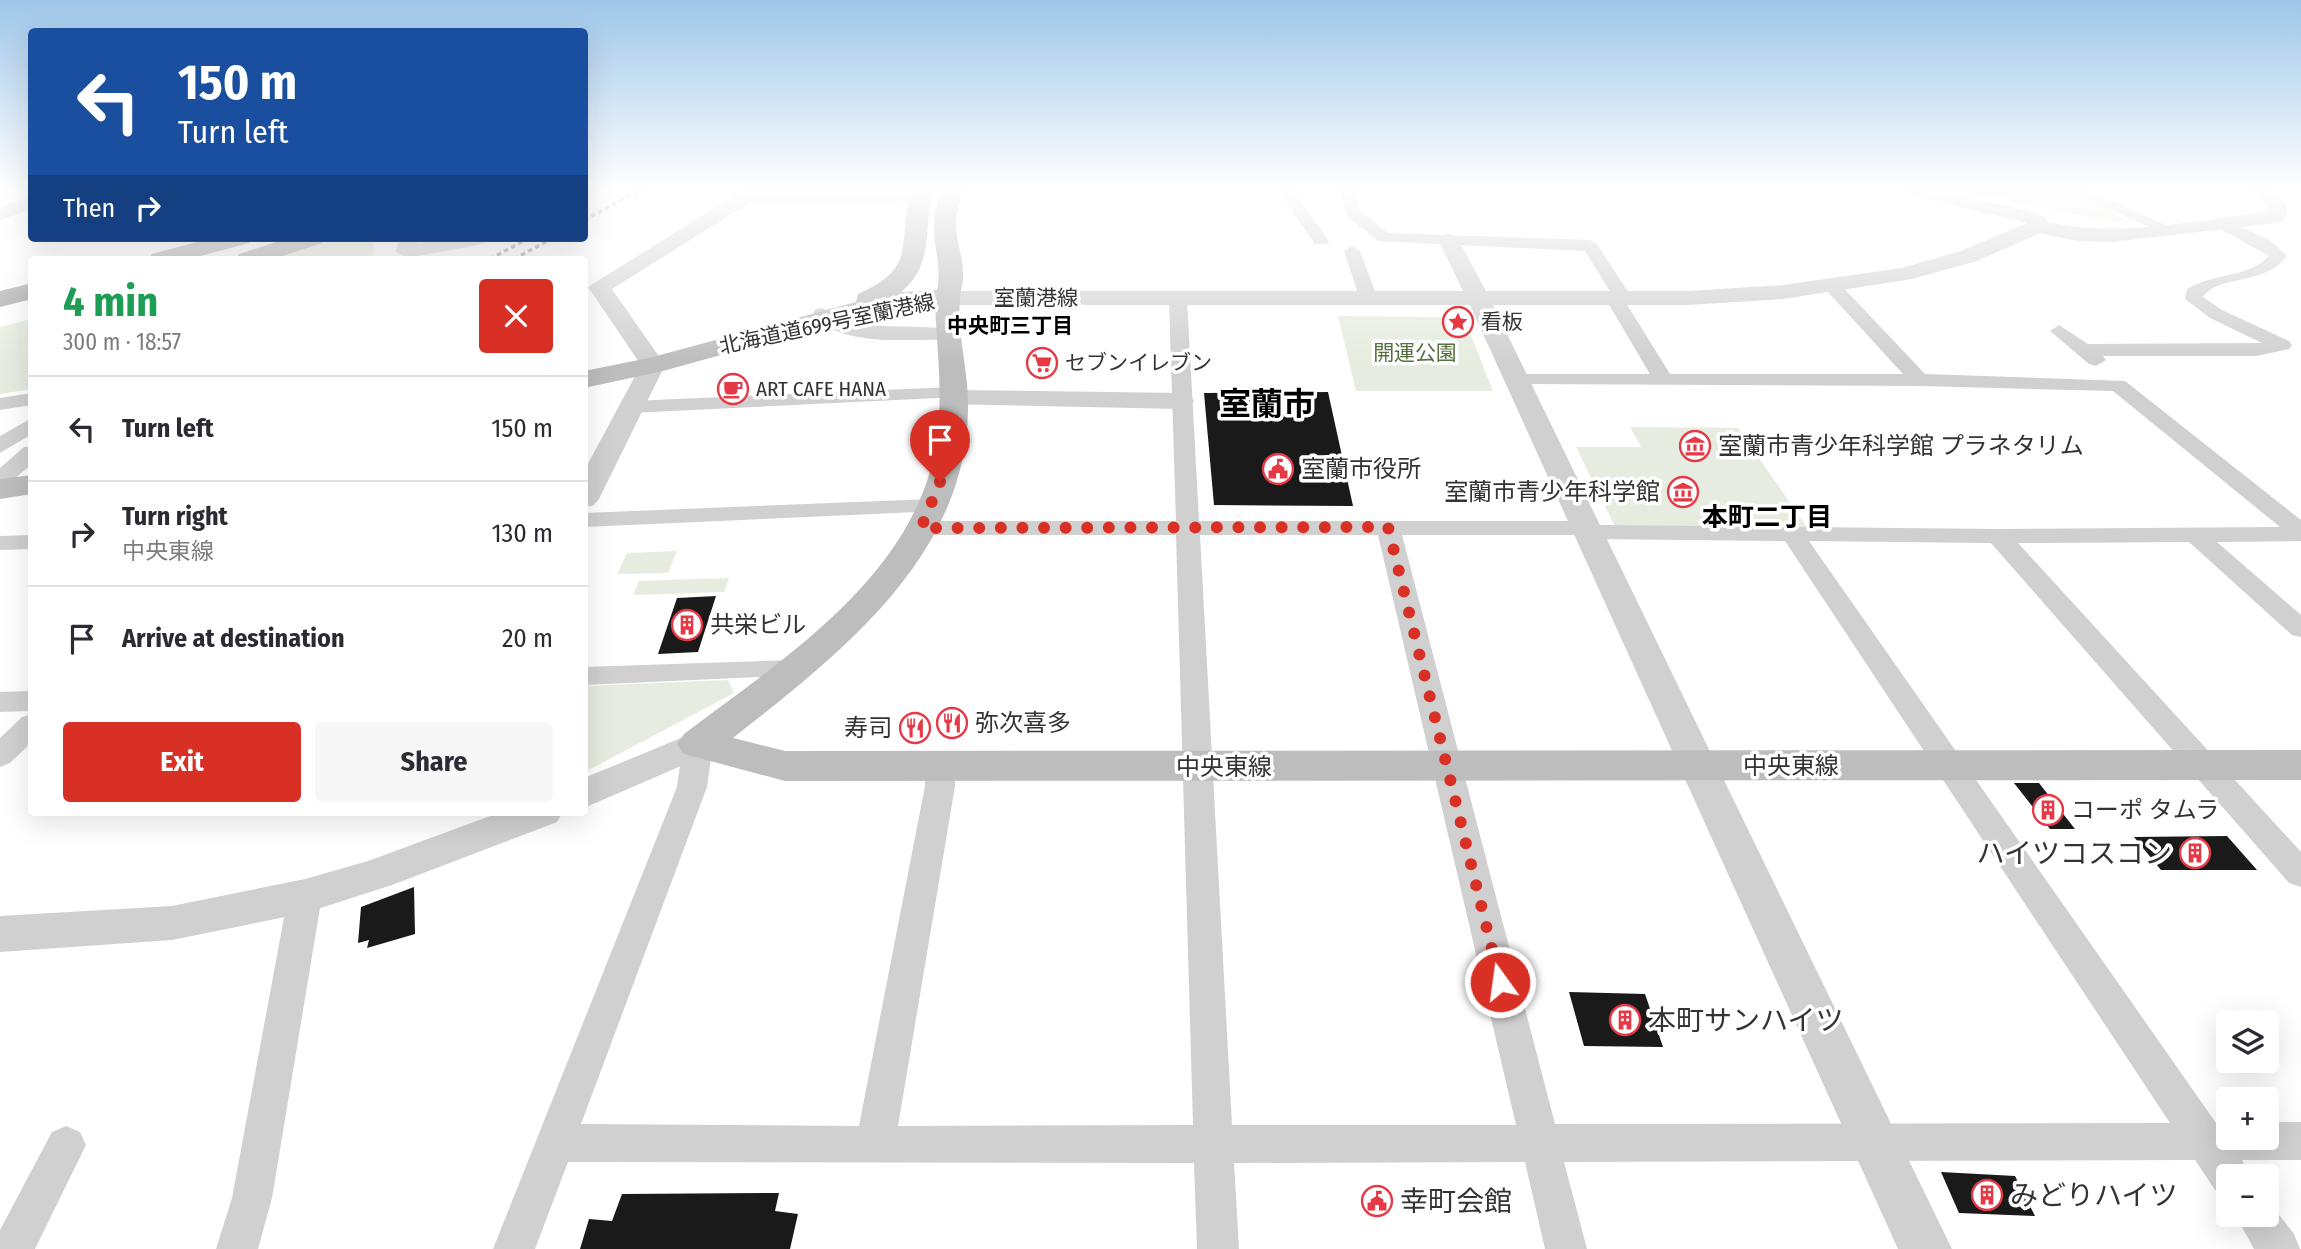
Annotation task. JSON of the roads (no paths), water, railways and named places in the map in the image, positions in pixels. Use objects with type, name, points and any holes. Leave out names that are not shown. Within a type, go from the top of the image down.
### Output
[{"type":"highway","points":[[173,256],[206,247]]},
{"type":"highway","points":[[257,256],[284,247]]},
{"type":"highway","points":[[0,299],[28,292]]},
{"type":"highway","points":[[0,322],[28,316]]},
{"type":"main road","name":"北海道道699号室蘭港線","points":[[588,379],[707,351],[747,347],[827,318],[886,291],[909,272],[916,247]]},
{"type":"main road","name":"北海道道699号室蘭港線","points":[[947,298],[953,284],[949,247]]},
{"type":"main road","name":"北海道道699号室蘭港線","points":[[916,253],[925,257],[928,282],[947,298]]},
{"type":"main road","name":"北海道道699号室蘭港線","points":[[827,318],[947,298]]},
{"type":"main road","points":[[698,744],[834,637],[879,589],[926,517],[949,457],[953,396],[947,298]]},
{"type":"main road","points":[[0,489],[28,485]]},
{"type":"main road","name":"中央東線","points":[[698,744],[785,766],[1195,768],[2301,765]]},
{"type":"street","points":[[406,252],[432,247]]},
{"type":"street","points":[[588,491],[653,365],[599,287],[664,247]]},
{"type":"street","points":[[1452,247],[1590,530],[1926,1249]]},
{"type":"street","points":[[1589,247],[1664,381]]},
{"type":"street","name":"室蘭港線","points":[[947,298],[1688,298],[1832,286],[1904,274],[1969,256],[1989,247]]},
{"type":"street","points":[[2083,351],[2256,350],[2283,345],[2216,314],[2194,299],[2193,293],[2201,286],[2257,273],[2279,256],[2268,247]]},
{"type":"street","points":[[1352,251],[1369,299]]},
{"type":"street","points":[[1832,286],[1919,380]]},
{"type":"street","points":[[1178,299],[1195,768],[1218,1249]]},
{"type":"street","points":[[827,318],[847,331],[949,334]]},
{"type":"street","points":[[2017,383],[2114,375],[2059,331]]},
{"type":"street","points":[[1519,380],[1919,380],[2118,386],[2301,533]]},
{"type":"street","points":[[631,407],[953,396],[1181,401]]},
{"type":"street","points":[[0,404],[28,399]]},
{"type":"street","points":[[0,446],[28,427]]},
{"type":"street","points":[[0,479],[28,455]]},
{"type":"street","points":[[588,520],[926,517],[1186,527],[1388,527],[1793,535],[2301,533]]},
{"type":"street","points":[[1388,527],[1566,1249]]},
{"type":"street","points":[[1793,535],[2221,1164]]},
{"type":"street","points":[[2195,535],[2301,629]]},
{"type":"street","points":[[1998,536],[2202,767],[2301,874]]},
{"type":"street","points":[[0,543],[28,542]]},
{"type":"street","points":[[588,676],[793,669]]},
{"type":"street","points":[[0,702],[28,701]]},
{"type":"street","points":[[0,756],[28,728]]},
{"type":"street","points":[[588,792],[698,744]]},
{"type":"street","points":[[514,1249],[692,787],[698,744]]},
{"type":"street","points":[[875,1146],[940,786],[940,767]]},
{"type":"street","points":[[2,936],[172,923],[305,896],[377,874],[526,816]]},
{"type":"street","points":[[237,1249],[252,1198],[305,896]]},
{"type":"street","points":[[557,1143],[875,1146],[2301,1141]]},
{"type":"street","points":[[13,1249],[66,1146]]},
{"type":"street","points":[[2264,1227],[2279,1249]]},
{"type":"railway","points":[[496,256],[512,247]]},
{"type":"railway","points":[[520,256],[536,247]]},
{"type":"place","name":"看板","points":[[1458,322]]},
{"type":"place","name":"セブンイレブン","points":[[1042,363]]},
{"type":"place","name":"ART CAFE HANA","points":[[733,389]]},
{"type":"place","name":"室蘭市青少年科学館 プラネタリム","points":[[1695,446]]},
{"type":"place","name":"室蘭市役所","points":[[1278,469]]},
{"type":"place","name":"室蘭市青少年科学館","points":[[1683,492]]},
{"type":"place","name":"共栄ビル","points":[[687,625]]},
{"type":"place","name":"弥次喜多","points":[[952,723]]},
{"type":"place","name":"寿司","points":[[915,728]]},
{"type":"place","name":"コーポ タムラ","points":[[2048,810]]},
{"type":"place","name":"ハイツコスコン","points":[[2195,853]]},
{"type":"place","name":"本町サンハイツ","points":[[1625,1020]]},
{"type":"place","name":"みどりハイツ","points":[[1987,1195]]},
{"type":"place","name":"幸町会館","points":[[1377,1201]]},
{"type":"district","name":"中央町三丁目","points":[[1010,326]]},
{"type":"district","name":"室蘭市","points":[[1267,404]]},
{"type":"district","name":"本町二丁目","points":[[1767,517]]},
{"type":"park label","name":"開運公園","points":[[1415,353]]}]
